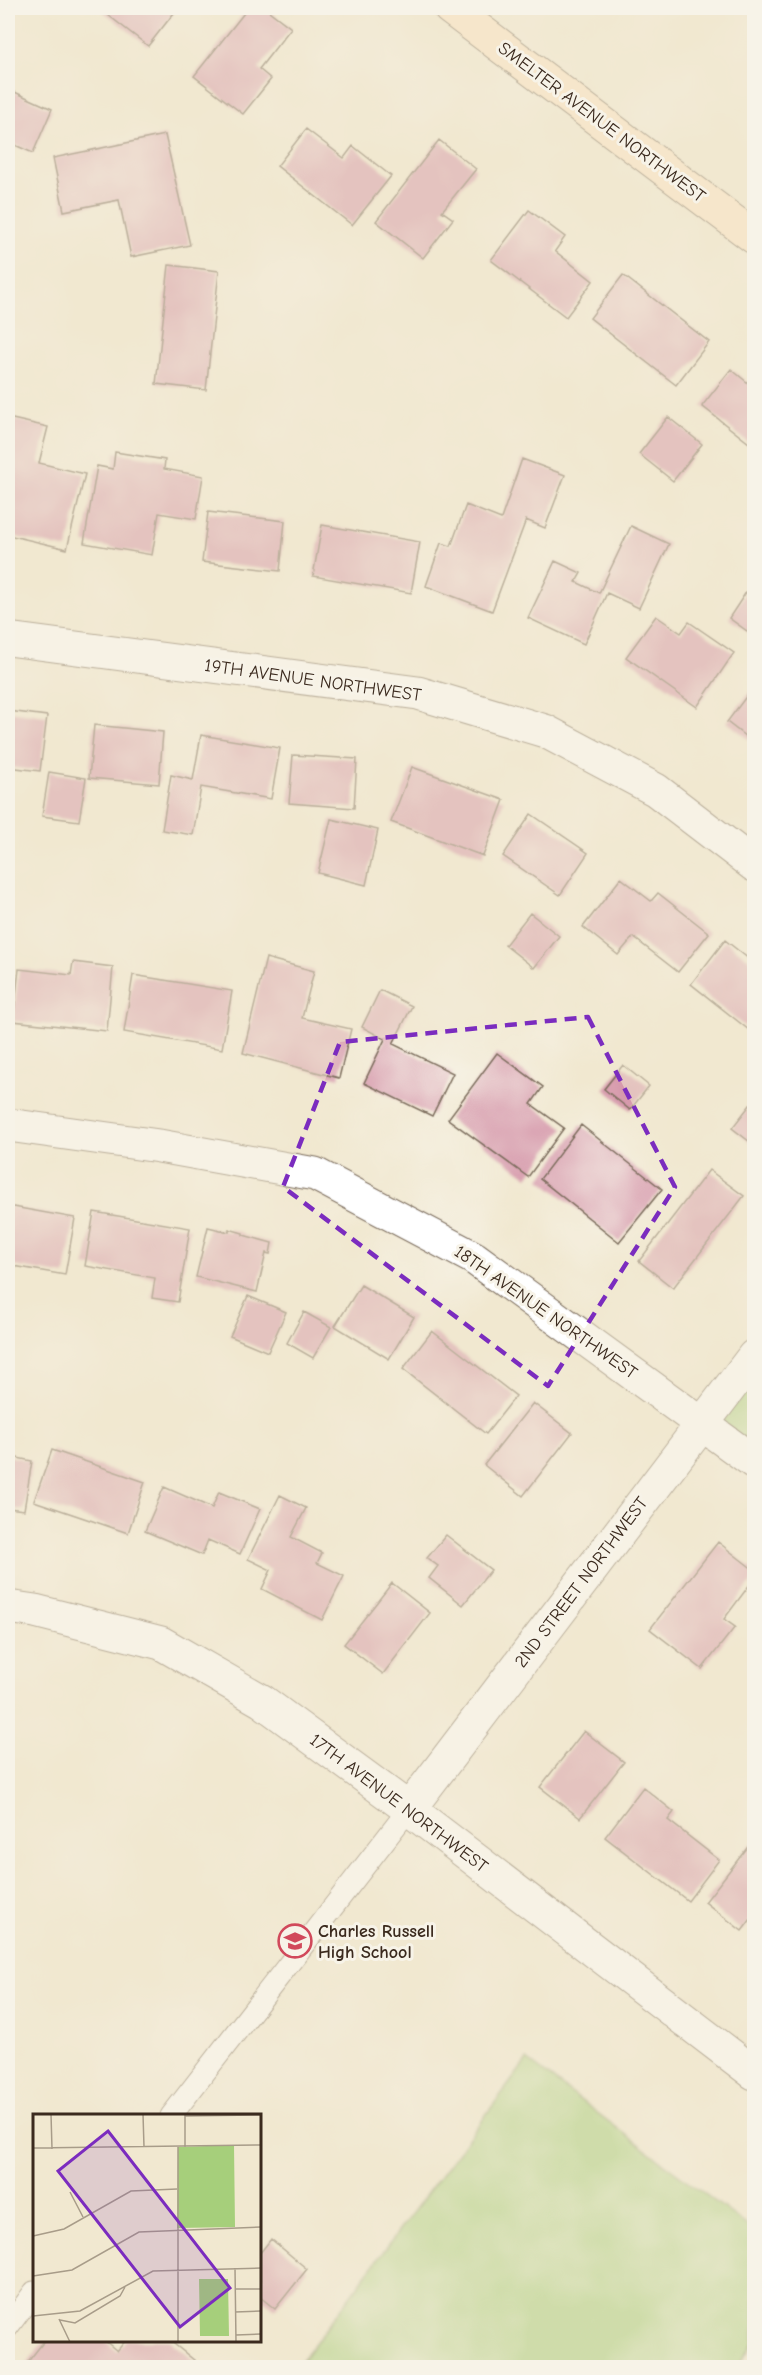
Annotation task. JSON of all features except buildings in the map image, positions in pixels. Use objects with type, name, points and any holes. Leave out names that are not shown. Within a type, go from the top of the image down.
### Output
[{"type":"street","name":"SMELTER AVENUE NORTHWEST","points":[[450,8],[754,237]]},
{"type":"street","name":"19TH AVENUE NORTHWEST","points":[[8,639],[418,693],[546,730],[656,790],[754,865]]},
{"type":"street","name":"18TH AVENUE NORTHWEST","points":[[8,1125],[159,1146],[315,1174],[474,1258],[754,1462]]},
{"type":"street","name":"2ND STREET NORTHWEST","points":[[408,1809],[754,1356]]},
{"type":"street","name":"17TH AVENUE NORTHWEST","points":[[8,1607],[35,1611],[161,1643],[262,1701],[408,1809],[754,2073]]},
{"type":"lane","points":[[172,2114],[408,1809]]},
{"type":"lane","points":[[8,2327],[33,2293]]},
{"type":"highlighted area","points":[[588,1017],[675,1187],[548,1386],[283,1187],[340,1042]]},
{"type":"green space","points":[[754,1358],[754,1462],[703,1423]]},
{"type":"green space","points":[[527,2060],[754,2231],[754,2343],[736,2367],[297,2367]]},
{"type":"place","name":"Charles Russell High School","points":[[295,1941]]}]
